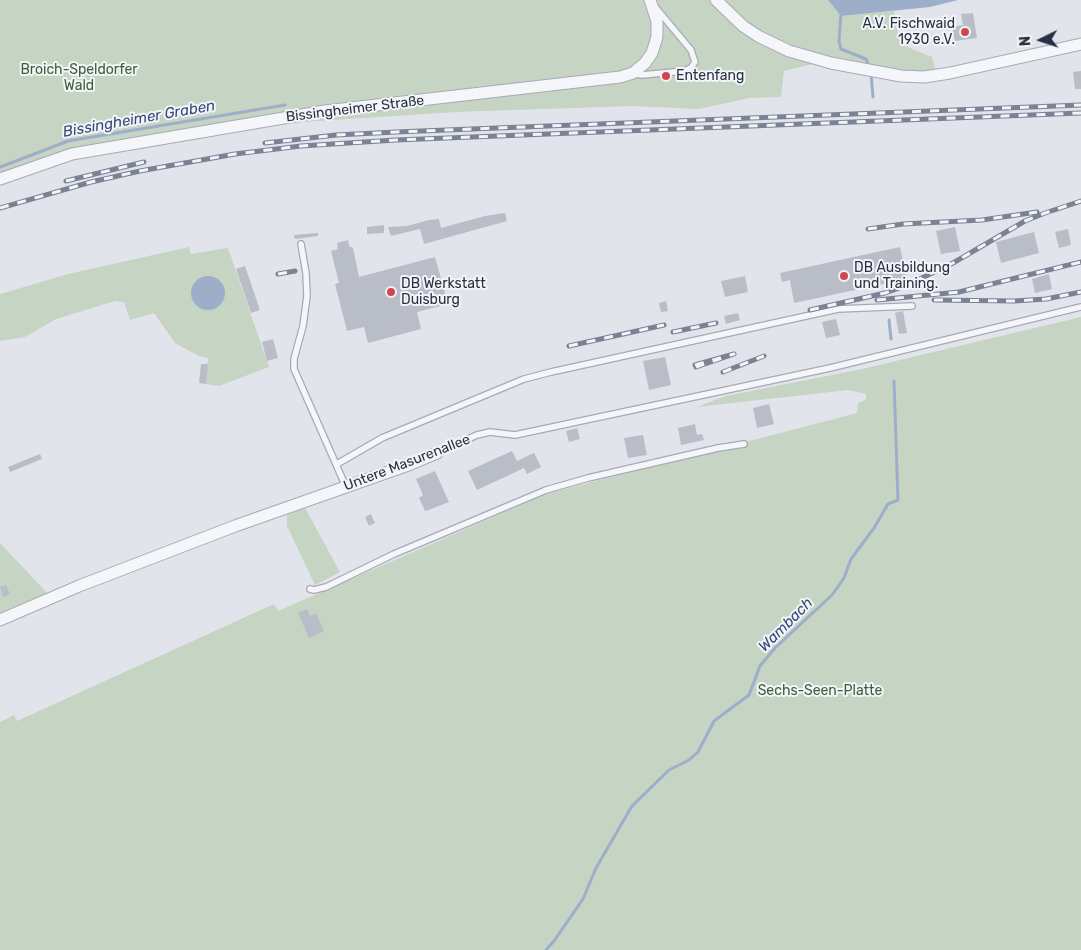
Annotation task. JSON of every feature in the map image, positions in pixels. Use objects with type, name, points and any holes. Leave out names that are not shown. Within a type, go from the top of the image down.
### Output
[{"type":"street","points":[[716,0],[743,26],[771,44],[810,58],[901,76],[924,77],[1081,44]]},
{"type":"street","points":[[633,73],[645,63],[652,53],[657,37],[657,21],[651,1]]},
{"type":"street","name":"Bissingheimer Straße","points":[[0,179],[72,154],[257,122],[325,111],[577,83],[620,77],[633,73]]},
{"type":"street","name":"Untere Masurenallee","points":[[0,620],[79,586],[235,526],[437,453]]},
{"type":"lane","points":[[633,73],[642,75],[684,71],[691,68],[694,62],[691,50],[651,1]]},
{"type":"lane","points":[[301,244],[306,272],[307,296],[303,326],[294,359],[294,369],[346,487]]},
{"type":"lane","points":[[337,464],[382,438],[515,382],[551,372],[838,309],[912,306]]},
{"type":"lane","name":"Untere Masurenallee","points":[[437,453],[477,435],[490,432],[515,435],[830,368],[1081,307]]},
{"type":"lane","points":[[310,589],[326,587],[394,554],[546,490],[588,478],[718,448],[744,444]]},
{"type":"green space","name":"Broich-Speldorfer Wald","points":[[0,0],[828,0],[841,16],[894,11],[900,44],[932,57],[936,72],[913,73],[817,63],[784,71],[781,97],[749,98],[699,109],[632,106],[456,112],[272,124],[71,159],[0,185]]},
{"type":"green space","points":[[189,247],[191,254],[228,248],[269,367],[219,386],[206,384],[208,358],[199,356],[175,343],[154,313],[130,320],[124,302],[115,301],[56,319],[25,337],[0,341],[0,294],[68,274]]},
{"type":"green space","name":"Sechs-Seen-Platte","points":[[1081,317],[1081,950],[0,950],[0,722],[14,715],[17,721],[274,604],[278,611],[546,494],[857,413],[858,403],[866,400],[866,394],[848,390],[697,407],[726,396],[862,369]]},
{"type":"green space","points":[[305,508],[340,572],[315,585],[287,526],[287,515]]},
{"type":"green space","points":[[0,543],[49,595],[0,614]]},
{"type":"water","points":[[828,0],[958,0],[930,7],[841,16]]},
{"type":"water","points":[[208,276],[220,281],[225,293],[220,305],[208,310],[196,305],[191,293],[196,281]]},
{"type":"building","name":"A.V. Fischwaid 1930 e.V.","points":[[973,13],[977,38],[955,41],[952,27],[963,25],[961,14]]},
{"type":"building","points":[[1081,71],[1081,89],[1075,89],[1073,72]]},
{"type":"building","points":[[505,213],[507,221],[424,244],[420,229],[391,236],[388,227],[407,226],[439,219],[441,228],[485,216]]},
{"type":"building","points":[[384,225],[384,233],[367,234],[367,227]]},
{"type":"building","points":[[955,227],[960,251],[941,254],[936,231]]},
{"type":"building","points":[[1068,229],[1071,245],[1059,248],[1055,232]]},
{"type":"building","points":[[1034,232],[1039,253],[1001,263],[996,242]]},
{"type":"building","points":[[318,233],[318,236],[295,239],[294,235]]},
{"type":"building","name":"DB Werkstatt Duisburg","points":[[348,240],[349,246],[353,248],[359,277],[435,257],[448,304],[417,312],[421,329],[368,343],[364,327],[347,331],[335,284],[339,283],[331,251],[338,249],[337,243]]},
{"type":"building","name":"DB Ausbildung und Training.","points":[[900,247],[904,265],[911,263],[912,270],[905,271],[907,279],[794,303],[790,280],[782,282],[780,273]]},
{"type":"building","points":[[245,266],[260,310],[251,313],[236,269]]},
{"type":"building","points":[[1049,274],[1052,289],[1035,293],[1032,279]]},
{"type":"building","points":[[745,276],[748,292],[725,297],[721,281]]},
{"type":"building","points":[[666,301],[668,311],[661,312],[659,303]]},
{"type":"building","points":[[903,311],[907,333],[899,334],[895,313]]},
{"type":"building","points":[[738,313],[740,320],[726,324],[724,316]]},
{"type":"building","points":[[836,319],[840,335],[826,338],[822,322]]},
{"type":"building","points":[[273,339],[278,358],[267,361],[262,342]]},
{"type":"building","points":[[665,357],[671,385],[649,390],[643,361]]},
{"type":"building","points":[[201,364],[208,364],[206,384],[199,383]]},
{"type":"building","points":[[769,404],[774,424],[757,428],[753,408]]},
{"type":"building","points":[[695,424],[697,435],[702,434],[704,440],[681,445],[678,428]]},
{"type":"building","points":[[577,428],[580,439],[569,442],[566,431]]},
{"type":"building","points":[[643,435],[647,455],[628,458],[624,438]]},
{"type":"building","points":[[512,451],[517,461],[534,453],[541,467],[527,474],[524,468],[477,490],[468,471]]},
{"type":"building","points":[[40,454],[42,459],[10,472],[8,467]]},
{"type":"building","points":[[435,471],[449,502],[425,511],[419,498],[423,495],[416,479]]},
{"type":"building","points":[[371,514],[375,523],[369,526],[365,517]]},
{"type":"building","points":[[6,585],[10,594],[3,597],[0,587]]},
{"type":"building","points":[[307,609],[310,616],[316,613],[324,631],[309,638],[298,613]]},
{"type":"waterway","name":"Wambach","points":[[841,13],[839,41],[841,49],[866,59],[869,67]]},
{"type":"waterway","name":"Wambach","points":[[871,73],[873,97]]},
{"type":"waterway","name":"Bissingheimer Graben","points":[[0,167],[68,141],[285,105]]},
{"type":"waterway","name":"Wambach","points":[[889,320],[891,339]]},
{"type":"waterway","name":"Wambach","points":[[546,950],[583,899],[596,868],[632,806],[669,770],[689,760],[698,752],[714,721],[749,695],[760,666],[775,648],[832,595],[844,578],[851,559],[874,528],[888,504],[898,500],[894,381]]},
{"type":"railway","points":[[265,143],[336,135],[396,132],[1081,105]]},
{"type":"railway","points":[[0,208],[91,182],[140,171],[235,154],[301,146],[396,140],[1081,113]]},
{"type":"railway","points":[[66,181],[144,162]]},
{"type":"railway","points":[[810,310],[885,293],[905,286],[953,263],[1025,221],[1081,201]]},
{"type":"railway","points":[[868,229],[903,224],[982,220],[1037,212]]},
{"type":"railway","points":[[877,300],[959,292],[1081,262]]},
{"type":"railway","points":[[278,274],[295,271]]},
{"type":"railway","points":[[934,300],[1014,301],[1046,299],[1081,292]]},
{"type":"railway","points":[[673,332],[716,323]]},
{"type":"railway","points":[[569,346],[664,325]]},
{"type":"railway","points":[[695,365],[734,354],[696,367]]},
{"type":"railway","points":[[723,372],[764,356]]},
{"type":"place","name":"A.V. Fischwaid 1930 e.V.","points":[[965,32]]},
{"type":"place","name":"Entenfang","points":[[666,76]]},
{"type":"place","name":"DB Ausbildung und Training.","points":[[844,276]]},
{"type":"place","name":"DB Werkstatt Duisburg","points":[[391,292]]}]
